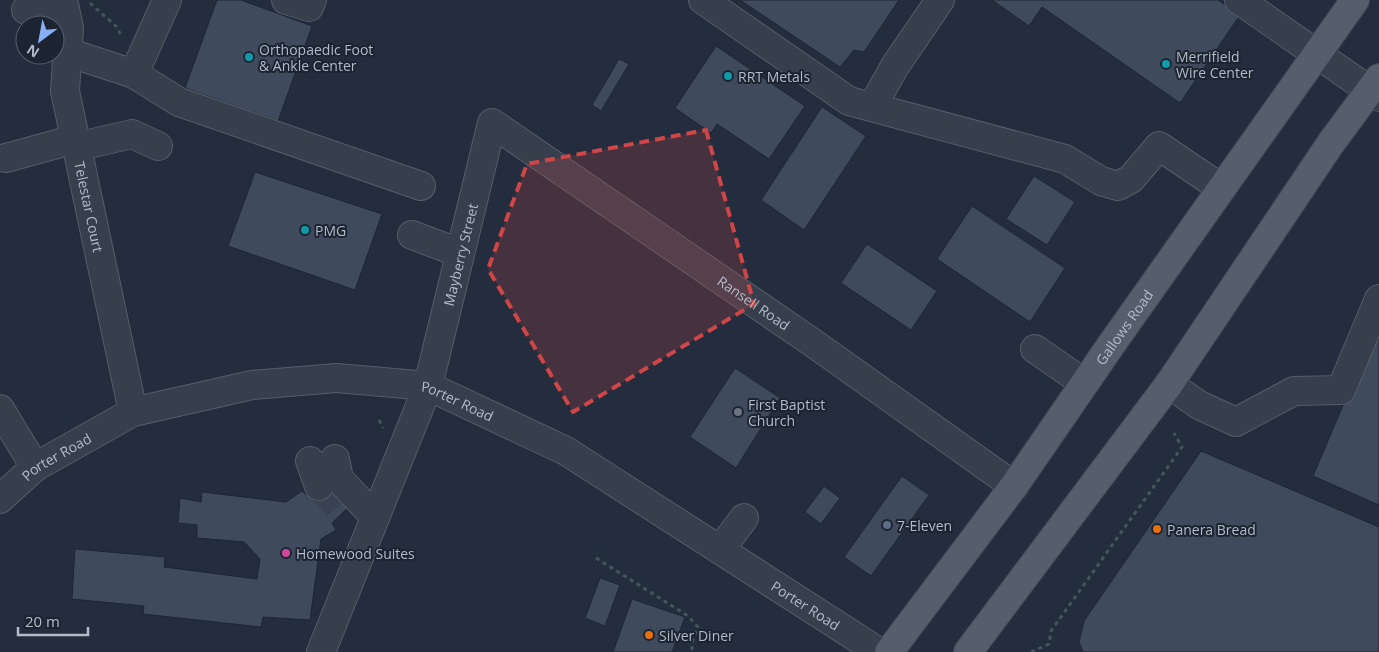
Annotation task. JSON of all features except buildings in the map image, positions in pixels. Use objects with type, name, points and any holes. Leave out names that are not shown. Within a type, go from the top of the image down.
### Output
[{"type":"main road","name":"Gallows Road","points":[[889,652],[1014,486],[1084,383],[1355,0]]},
{"type":"main road","points":[[968,652],[1168,384],[1331,143],[1376,89]]},
{"type":"street","points":[[134,74],[167,0]]},
{"type":"street","points":[[286,0],[309,7],[312,0]]},
{"type":"street","points":[[703,0],[849,101],[1065,159],[1101,181],[1118,186],[1131,178],[1159,146],[1221,188]]},
{"type":"street","points":[[872,107],[895,66],[940,0]]},
{"type":"street","points":[[1239,0],[1316,54],[1376,89]]},
{"type":"street","points":[[26,10],[72,4]]},
{"type":"street","name":"Telestar Court","points":[[72,4],[65,91],[133,412]]},
{"type":"street","points":[[67,52],[134,74],[180,102],[421,186]]},
{"type":"street","name":"Mayberry Street","points":[[321,652],[428,386],[492,123]]},
{"type":"street","name":"Ransell Road","points":[[492,123],[816,345],[1014,486]]},
{"type":"street","points":[[6,158],[76,143],[132,134],[158,146]]},
{"type":"street","points":[[412,235],[460,253]]},
{"type":"street","points":[[1168,384],[1199,405],[1236,422],[1294,391],[1341,390],[1379,299]]},
{"type":"street","points":[[1035,349],[1084,383]]},
{"type":"street","name":"Porter Road","points":[[0,499],[35,467],[133,412],[261,384],[337,378],[428,386],[566,451],[879,652]]},
{"type":"street","points":[[0,409],[35,467]]},
{"type":"street","points":[[319,486],[322,460],[339,479],[372,524]]},
{"type":"street","points":[[343,512],[372,524]]},
{"type":"street","points":[[720,550],[744,518]]},
{"type":"path","points":[[72,4],[117,27],[124,40]]},
{"type":"path","points":[[1031,652],[1049,644],[1052,630],[1182,447],[1174,433]]},
{"type":"path","points":[[596,558],[688,616],[698,627],[692,642],[692,652]]},
{"type":"highlighted area","points":[[706,130],[754,304],[573,412],[488,269],[527,164]]},
{"type":"tunnel","points":[[319,486],[343,513]]},
{"type":"place","name":"Orthopaedic Foot & Ankle Center","points":[[249,57]]},
{"type":"place","name":"Merrifield Wire Center","points":[[1166,64]]},
{"type":"place","name":"RRT Metals","points":[[728,76]]},
{"type":"place","name":"PMG","points":[[305,230]]},
{"type":"place","name":"First Baptist Church","points":[[738,412]]},
{"type":"place","name":"7-Eleven","points":[[887,525]]},
{"type":"place","name":"Panera Bread","points":[[1157,529]]},
{"type":"place","name":"Homewood Suites","points":[[286,553]]},
{"type":"place","name":"Silver Diner","points":[[649,635]]}]
